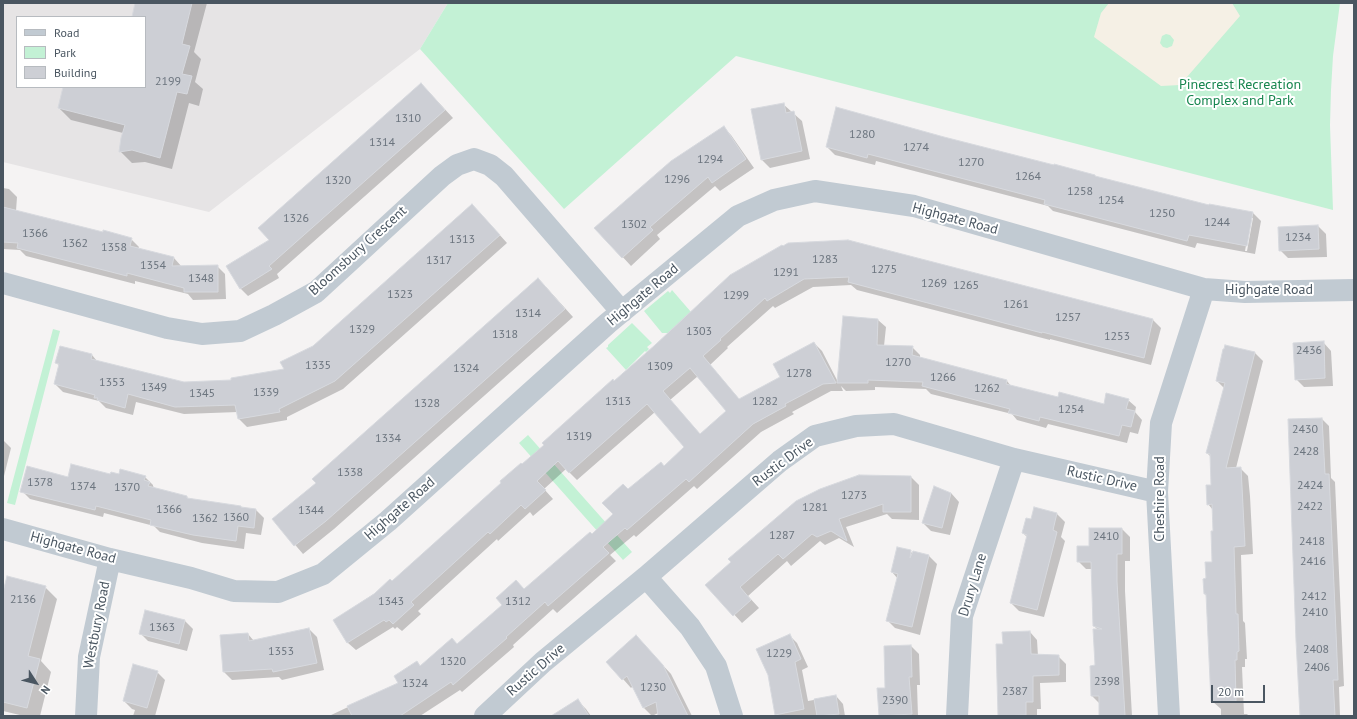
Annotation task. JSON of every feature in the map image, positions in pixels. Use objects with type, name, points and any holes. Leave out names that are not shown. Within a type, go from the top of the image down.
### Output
[{"type":"street","name":"Bloomsbury Crescent","points":[[3,283],[166,328],[202,334],[240,331],[274,315],[316,292],[442,176],[457,165],[474,159],[490,165],[504,176],[622,312]]},
{"type":"street","name":"Highgate Road","points":[[3,528],[110,559],[191,578],[234,591],[278,592],[323,574],[388,521],[622,312],[738,216],[774,200],[815,191],[914,206],[1204,289],[1245,292],[1354,290]]},
{"type":"street","name":"Cheshire Road","points":[[1169,716],[1157,492],[1162,423],[1204,289]]},
{"type":"street","name":"Rustic Drive","points":[[485,716],[543,662],[646,577],[780,461],[815,436],[856,426],[894,424],[1014,459],[1157,492]]},
{"type":"street","name":"Drury Lane","points":[[957,716],[962,616],[1014,459]]},
{"type":"street","name":"Westbury Road","points":[[86,716],[89,657],[110,559]]},
{"type":"street","points":[[646,577],[690,627],[716,666],[732,716]]},
{"type":"shaded area","points":[[3,3],[448,3],[420,49],[209,212],[3,162]]},
{"type":"green space","name":"Pinecrest Recreation Complex and Park","points":[[448,3],[1340,3],[1333,56],[1331,90],[1330,125],[1333,210],[736,56],[564,209],[420,49]]},
{"type":"green space","points":[[672,290],[691,312],[668,333],[662,333],[644,311],[668,291],[670,293]]},
{"type":"green space","points":[[632,323],[652,343],[647,347],[649,349],[646,352],[645,351],[626,370],[606,348]]},
{"type":"green space","points":[[53,329],[60,331],[15,505],[7,503]]},
{"type":"green space","points":[[528,435],[632,552],[623,560],[519,443]]},
{"type":"sand","points":[[1109,3],[1232,3],[1240,16],[1180,85],[1161,86],[1094,37],[1101,13]],"holes":[[[1166,34],[1170,35],[1174,40],[1172,46],[1167,48],[1163,47],[1160,43],[1162,36]]]},
{"type":"building","points":[[135,3],[192,3],[182,44],[190,46],[182,74],[192,76],[187,94],[177,92],[160,158],[132,150],[119,152],[125,125],[58,108],[63,88],[146,88],[146,16],[132,16]]},
{"type":"building","points":[[421,83],[445,110],[269,266],[272,269],[240,289],[226,266],[269,240],[258,228]]},
{"type":"building","points":[[784,103],[786,113],[794,111],[802,151],[761,160],[751,109]]},
{"type":"building","points":[[836,107],[944,137],[1209,205],[1253,212],[1247,246],[1189,235],[1187,241],[1044,204],[1045,200],[868,154],[867,158],[826,147]]},
{"type":"building","points":[[724,126],[746,159],[712,183],[708,177],[650,227],[653,230],[622,258],[594,228],[671,161]]},
{"type":"building","points":[[472,204],[500,235],[335,381],[279,409],[280,412],[238,419],[235,405],[175,407],[128,394],[125,408],[97,400],[98,398],[94,398],[95,395],[54,384],[59,364],[55,363],[60,346],[92,354],[91,359],[184,382],[231,380],[231,378],[284,369],[280,362],[313,346]]},
{"type":"building","points":[[3,207],[132,238],[130,246],[174,257],[172,266],[218,265],[218,292],[184,292],[184,288],[127,273],[127,276],[17,248],[18,243],[3,242]]},
{"type":"building","points":[[1318,225],[1319,249],[1279,251],[1278,227]]},
{"type":"building","points":[[848,240],[1153,319],[1144,358],[848,282],[849,277],[804,279],[767,301],[765,298],[703,356],[739,399],[780,377],[773,364],[814,342],[836,383],[823,384],[785,404],[786,406],[753,424],[689,482],[686,479],[627,530],[625,528],[603,547],[609,553],[548,606],[545,602],[506,637],[507,638],[453,685],[451,682],[400,716],[352,716],[347,706],[398,683],[394,676],[417,661],[420,666],[452,638],[457,644],[502,605],[496,598],[516,580],[524,589],[590,532],[592,534],[613,514],[602,503],[623,484],[628,489],[661,462],[664,466],[684,447],[647,404],[569,473],[558,461],[537,481],[546,490],[525,509],[521,505],[490,534],[488,532],[411,602],[414,605],[393,624],[389,620],[386,622],[384,620],[347,643],[333,620],[374,594],[390,579],[392,581],[501,483],[500,481],[544,445],[542,443],[613,379],[614,381],[655,345],[730,275],[788,243]],"holes":[[[690,368],[726,411],[700,434],[663,391]]]},
{"type":"building","points":[[538,278],[565,309],[326,521],[294,546],[272,519],[316,483],[312,479]]},
{"type":"building","points":[[843,316],[878,319],[877,345],[913,346],[912,355],[1007,380],[1006,384],[1058,397],[1059,392],[1104,404],[1106,393],[1129,399],[1126,409],[1135,411],[1131,427],[1122,425],[1119,436],[1040,417],[1039,421],[1008,413],[1010,409],[922,386],[923,382],[868,380],[868,383],[837,383]]},
{"type":"building","points":[[1324,341],[1325,378],[1295,380],[1293,343]]},
{"type":"building","points":[[1225,345],[1255,352],[1226,468],[1241,467],[1245,546],[1234,547],[1236,614],[1238,614],[1239,651],[1237,652],[1237,660],[1235,660],[1236,701],[1211,702],[1206,594],[1204,594],[1203,579],[1206,578],[1205,562],[1212,562],[1211,531],[1213,531],[1212,504],[1207,505],[1206,485],[1211,485],[1210,454],[1206,453],[1225,383],[1216,381]]},
{"type":"building","points":[[1322,418],[1325,474],[1329,474],[1338,680],[1333,680],[1335,716],[1300,716],[1288,419]]},
{"type":"building","points":[[71,464],[110,474],[111,472],[119,474],[120,469],[146,476],[144,480],[150,482],[148,486],[187,496],[187,498],[256,509],[254,528],[238,526],[236,541],[193,535],[150,525],[151,520],[96,506],[95,510],[20,492],[27,466],[68,477]]},
{"type":"building","points":[[859,475],[911,476],[911,512],[883,512],[883,504],[839,519],[847,541],[831,531],[817,537],[812,534],[783,559],[778,554],[740,587],[751,600],[733,616],[705,585],[731,562],[728,559],[796,501],[820,489]]},
{"type":"building","points":[[934,486],[951,493],[942,528],[922,523]]},
{"type":"building","points":[[1034,507],[1057,513],[1053,530],[1057,532],[1037,610],[1010,603],[1027,535],[1022,533],[1026,518],[1031,519]]},
{"type":"building","points":[[1089,528],[1122,528],[1122,554],[1117,554],[1117,582],[1125,716],[1099,716],[1099,696],[1091,696],[1090,666],[1095,665],[1093,629],[1102,629],[1093,626],[1091,562],[1077,562],[1077,546],[1089,546]]},
{"type":"building","points":[[897,547],[911,550],[910,558],[913,551],[929,555],[912,627],[886,621],[898,574],[891,572]]},
{"type":"building","points":[[7,576],[46,586],[28,656],[40,659],[27,708],[3,702],[3,592]]},
{"type":"building","points":[[145,610],[185,620],[179,644],[139,634]]},
{"type":"building","points":[[309,628],[317,663],[273,672],[272,669],[223,672],[220,635],[248,633],[249,641]]},
{"type":"building","points":[[1030,631],[1031,654],[1059,655],[1059,675],[1033,676],[1033,702],[1026,702],[1026,715],[998,716],[996,644],[1003,644],[1002,632]]},
{"type":"building","points":[[790,634],[801,659],[795,662],[804,709],[775,715],[768,675],[756,649]]},
{"type":"building","points":[[636,635],[663,665],[688,716],[658,716],[656,702],[643,708],[627,676],[622,680],[606,662]]},
{"type":"building","points":[[911,645],[912,677],[909,677],[912,714],[879,716],[877,688],[885,688],[884,646]]},
{"type":"building","points":[[133,664],[158,671],[147,708],[123,701]]},
{"type":"building","points":[[836,695],[839,714],[817,716],[814,699]]},
{"type":"building","points":[[578,699],[589,716],[551,716]]}]
